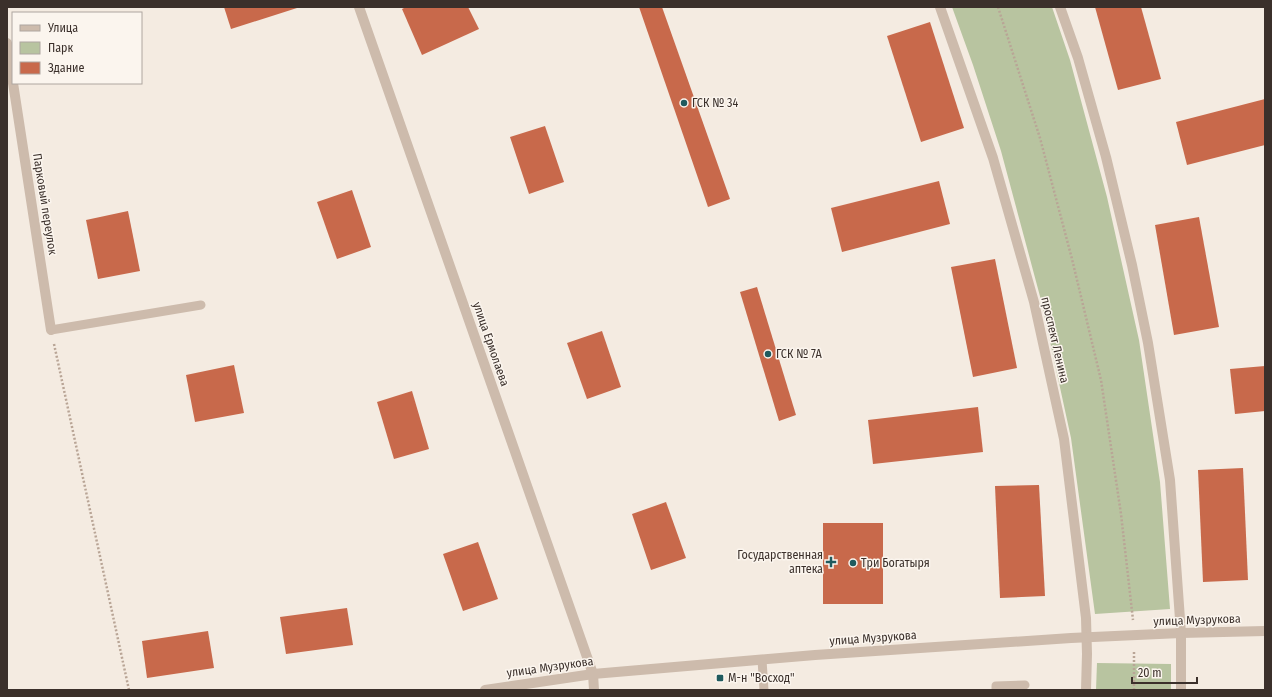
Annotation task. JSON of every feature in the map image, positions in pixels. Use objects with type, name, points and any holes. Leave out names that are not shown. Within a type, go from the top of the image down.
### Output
[{"type":"street","name":"улица Ермолаева","points":[[359,7],[593,674],[594,690]]},
{"type":"street","name":"проспект Ленина","points":[[940,7],[993,158],[1034,302],[1064,439],[1086,618],[1086,690]]},
{"type":"street","points":[[1060,7],[1078,58],[1106,157],[1132,265],[1148,343],[1170,480],[1181,633],[1181,690]]},
{"type":"street","name":"Парковый переулок","points":[[7,43],[12,76]]},
{"type":"street","name":"Парковый переулок","points":[[13,84],[51,330]]},
{"type":"street","name":"улица Музрукова","points":[[485,690],[593,674],[762,660],[1086,637],[1265,630]]},
{"type":"lane","points":[[51,330],[201,305]]},
{"type":"lane","points":[[762,660],[764,690]]},
{"type":"lane","points":[[996,690],[996,686],[1025,685]]},
{"type":"path","points":[[998,7],[1040,138],[1072,259],[1101,380],[1121,514],[1134,635],[1134,690]]},
{"type":"path","points":[[51,330],[129,690]]},
{"type":"green space","points":[[952,7],[1052,7],[1070,60],[1107,197],[1139,340],[1160,482],[1170,609],[1095,614],[1071,438],[1041,300],[1001,151]]},
{"type":"green space","points":[[1097,663],[1171,664],[1171,690],[1096,690]]},
{"type":"building","points":[[224,7],[297,7],[297,8],[231,29]]},
{"type":"building","points":[[406,7],[468,7],[479,29],[422,55],[402,9]]},
{"type":"building","name":"ГСК № 34","points":[[639,7],[662,7],[730,199],[708,207]]},
{"type":"building","points":[[1095,7],[1141,7],[1161,79],[1118,90]]},
{"type":"building","points":[[930,22],[964,128],[921,142],[887,36]]},
{"type":"building","points":[[1265,99],[1265,145],[1187,165],[1176,122]]},
{"type":"building","points":[[545,126],[564,182],[529,194],[510,137]]},
{"type":"building","points":[[939,181],[950,224],[842,252],[831,208]]},
{"type":"building","points":[[352,190],[371,247],[337,259],[317,202]]},
{"type":"building","points":[[128,211],[140,271],[98,279],[86,220]]},
{"type":"building","points":[[1199,217],[1219,327],[1174,335],[1155,225]]},
{"type":"building","points":[[995,259],[1017,368],[973,377],[951,267]]},
{"type":"building","name":"ГСК № 7А","points":[[757,287],[796,415],[779,421],[740,292]]},
{"type":"building","points":[[602,331],[621,387],[587,399],[567,343]]},
{"type":"building","points":[[234,365],[244,413],[195,422],[186,375]]},
{"type":"building","points":[[1265,366],[1265,411],[1235,414],[1230,369]]},
{"type":"building","points":[[412,391],[429,449],[394,459],[377,402]]},
{"type":"building","points":[[978,407],[983,452],[873,464],[868,420]]},
{"type":"building","points":[[1243,468],[1248,580],[1203,582],[1198,470]]},
{"type":"building","points":[[1039,485],[1045,596],[1000,598],[995,486]]},
{"type":"building","points":[[666,502],[686,558],[651,570],[632,514]]},
{"type":"building","name":"Три Богатыря","points":[[823,523],[883,523],[883,604],[823,604]]},
{"type":"building","points":[[478,542],[498,599],[463,611],[443,554]]},
{"type":"building","points":[[347,608],[353,645],[286,654],[280,617]]},
{"type":"building","points":[[208,631],[214,668],[147,678],[142,641]]},
{"type":"place","name":"ГСК № 34","points":[[684,103]]},
{"type":"place","name":"ГСК № 7А","points":[[768,354]]},
{"type":"place","name":"Государственная аптека","points":[[831,562]]},
{"type":"place","name":"Три Богатыря","points":[[853,563]]},
{"type":"place","name":"М-н \"Восход\"","points":[[720,678]]}]
